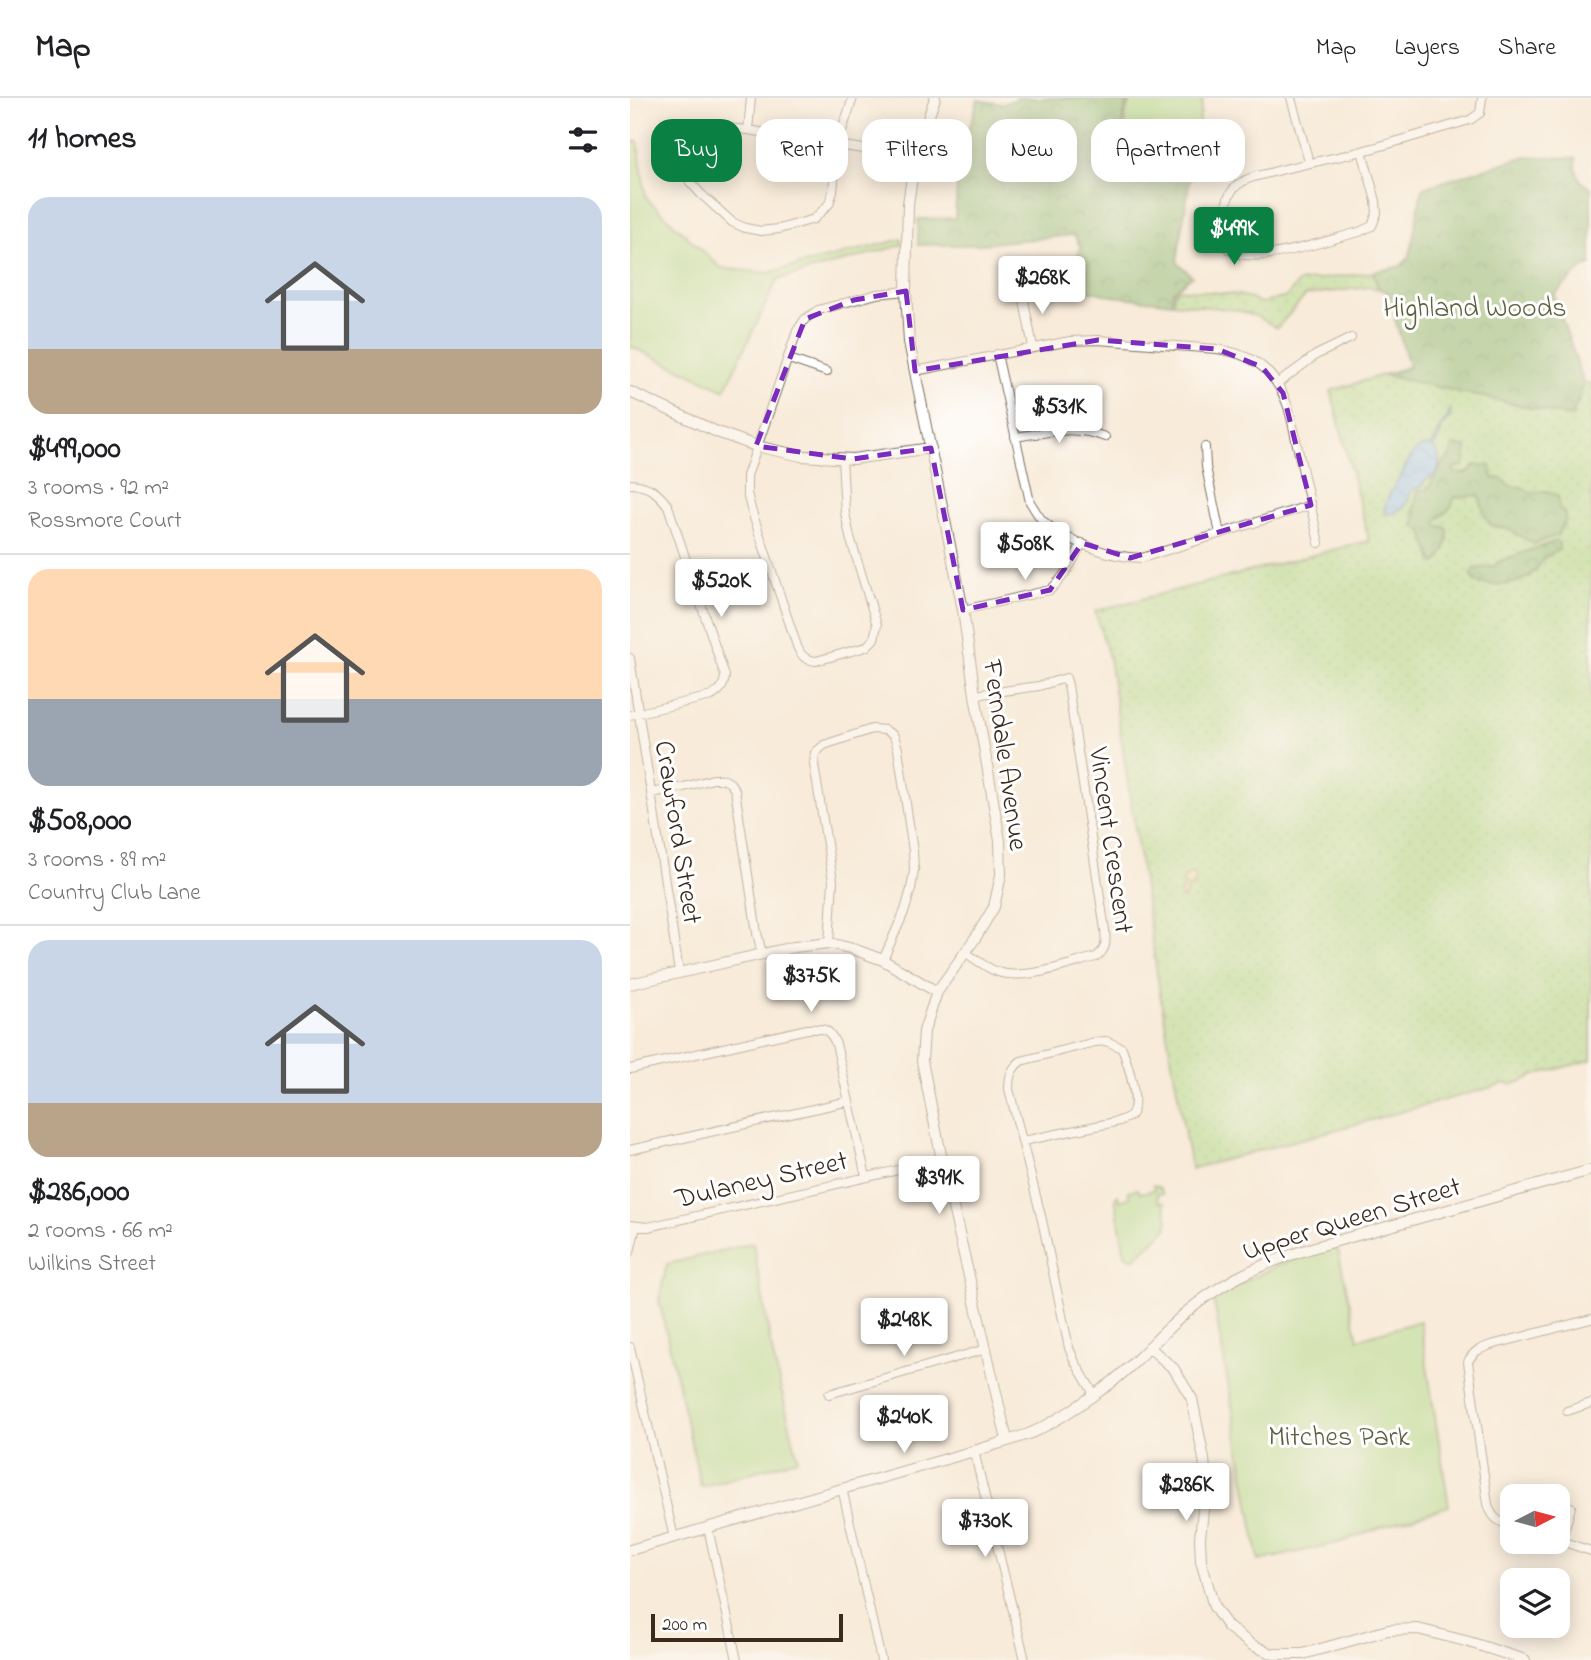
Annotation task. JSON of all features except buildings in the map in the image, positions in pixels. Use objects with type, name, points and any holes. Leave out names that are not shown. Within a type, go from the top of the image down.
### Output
[{"type":"street","points":[[748,130],[751,98]]},
{"type":"street","points":[[846,119],[853,98]]},
{"type":"street","name":"Ferndale Avenue","points":[[928,119],[935,98]]},
{"type":"street","points":[[1291,98],[1309,162]]},
{"type":"street","points":[[1362,151],[1376,201],[1377,214],[1372,226],[1359,232],[1270,255],[1249,255],[1234,252],[1227,247],[1223,240],[1226,199],[1241,182],[1470,120],[1480,113],[1482,98]]},
{"type":"street","points":[[756,131],[704,126],[687,132],[681,141],[678,153],[690,182],[732,222],[761,231],[814,219],[829,204],[834,182]]},
{"type":"street","name":"Ferndale Avenue","points":[[911,182],[908,204],[906,291],[909,342],[963,610],[1000,841],[1000,875],[994,907],[937,992],[924,1031],[922,1061],[942,1160],[1007,1440]]},
{"type":"street","points":[[842,458],[845,513],[850,537],[877,625],[874,639],[866,647],[808,660],[801,656],[797,646],[747,493],[747,475],[797,331],[805,319],[818,310],[877,294],[906,291]]},
{"type":"street","points":[[1022,291],[1034,346]]},
{"type":"street","points":[[1277,384],[1316,355],[1351,338]]},
{"type":"street","points":[[915,371],[1070,341],[1098,340],[1235,352],[1252,360],[1272,376],[1283,393],[1319,543]]},
{"type":"street","points":[[998,354],[1030,502],[1042,520],[1058,532],[1120,556],[1142,558],[1311,505]]},
{"type":"street","points":[[789,359],[827,372]]},
{"type":"street","points":[[630,393],[717,432],[757,446],[801,456],[853,458],[931,448]]},
{"type":"street","points":[[1016,437],[1066,429],[1105,437]]},
{"type":"street","points":[[1205,447],[1206,467],[1220,534]]},
{"type":"street","points":[[630,484],[642,485],[658,492],[668,506],[725,676],[724,685],[712,696],[634,714]]},
{"type":"street","points":[[963,610],[1050,590],[1070,568],[1082,543]]},
{"type":"street","name":"Crawford Street","points":[[630,657],[634,714],[651,793],[680,972]]},
{"type":"street","name":"Vincent Crescent","points":[[965,952],[995,971],[1022,976],[1096,957],[1106,946],[1066,678],[1038,686],[975,695]]},
{"type":"street","points":[[829,943],[833,881],[814,765],[815,752],[824,745],[872,729],[885,730],[894,736],[898,749],[914,870],[905,910],[883,960]]},
{"type":"street","points":[[651,793],[713,779],[723,779],[735,790],[762,954]]},
{"type":"street","points":[[630,984],[794,947],[829,943],[883,960],[937,992]]},
{"type":"street","points":[[630,1069],[821,1028],[831,1033],[836,1044],[866,1177]]},
{"type":"street","points":[[1023,1141],[1130,1117],[1135,1108],[1135,1097],[1122,1048],[1106,1041],[1095,1042],[1021,1061],[1013,1067],[1009,1077],[1009,1089],[1069,1348],[1094,1394]]},
{"type":"street","points":[[630,1150],[849,1101]]},
{"type":"street","name":"Dulaney Street","points":[[633,1226],[648,1227],[942,1160]]},
{"type":"street","name":"Upper Queen Street","points":[[630,1550],[1030,1433],[1107,1386],[1172,1324],[1218,1288],[1247,1271],[1315,1247],[1591,1170]]},
{"type":"street","points":[[630,1252],[633,1226]]},
{"type":"street","points":[[1500,1522],[1492,1516],[1488,1504],[1468,1362],[1478,1349],[1591,1319]]},
{"type":"street","points":[[630,1347],[674,1538]]},
{"type":"street","points":[[1149,1347],[1174,1369],[1192,1399],[1206,1483],[1200,1538],[1201,1561],[1214,1606],[1228,1627],[1272,1657],[1303,1654],[1388,1630],[1418,1629],[1525,1660]]},
{"type":"street","points":[[829,1394],[986,1349]]},
{"type":"street","points":[[1567,1411],[1591,1403]]},
{"type":"street","points":[[974,1451],[1025,1660]]},
{"type":"street","points":[[842,1489],[881,1660]]},
{"type":"street","points":[[708,1528],[737,1660]]},
{"type":"street","points":[[1570,1544],[1591,1551]]},
{"type":"highlighted area","points":[[906,291],[915,371],[1098,340],[1217,349],[1262,367],[1283,393],[1311,505],[1130,558],[1082,543],[1050,590],[963,610],[931,448],[853,459],[756,446],[805,319],[854,300]]},
{"type":"green space","points":[[1019,98],[1130,98],[1123,119],[1091,119],[1091,182],[1189,182],[1177,262],[1192,276],[1173,291],[1171,303],[1112,296],[1080,288],[1075,273],[1080,246],[1074,235],[971,245],[918,245],[918,219],[955,218],[957,182],[972,182],[972,119],[978,100],[1002,104]]},
{"type":"green space","points":[[1132,98],[1203,98],[1199,119],[1125,119]]},
{"type":"green space","points":[[638,141],[646,198],[721,268],[768,273],[902,239],[902,245],[777,280],[725,390],[630,346],[630,143]]},
{"type":"green space","name":"Highland Woods","points":[[1526,156],[1576,158],[1579,176],[1583,183],[1591,188],[1591,265],[1582,268],[1554,295],[1584,384],[1572,417],[1384,375],[1409,367],[1395,319],[1393,301],[1386,291],[1379,289],[1373,272],[1401,266],[1410,256],[1422,188]]},
{"type":"green space","name":"Highland Woods","points":[[1373,272],[1379,289],[1369,287],[1306,295],[1277,328],[1256,316],[1236,310],[1173,303],[1175,292],[1179,289],[1240,295],[1262,303],[1286,297],[1299,282]]},
{"type":"green space","points":[[1562,319],[1584,384],[1591,383],[1591,1060],[1531,1076],[1512,1085],[1507,1083],[1191,1169],[1160,994],[1109,658],[1095,611],[1369,541],[1331,391]]},
{"type":"green space","points":[[1454,445],[1467,448],[1464,466],[1453,468],[1455,473],[1467,473],[1475,465],[1490,466],[1493,478],[1503,479],[1510,486],[1522,487],[1531,493],[1549,491],[1559,498],[1559,509],[1564,512],[1566,520],[1557,535],[1534,544],[1506,528],[1492,526],[1485,517],[1479,495],[1454,498],[1450,508],[1436,521],[1438,526],[1446,527],[1448,535],[1443,553],[1435,563],[1422,530],[1414,526],[1416,512],[1413,512],[1418,491],[1427,490]]},
{"type":"green space","points":[[1556,541],[1559,543],[1559,550],[1546,557],[1528,577],[1514,583],[1498,585],[1475,582],[1471,574],[1474,569],[1495,566],[1497,562]]},
{"type":"green space","points":[[1153,1185],[1159,1187],[1163,1194],[1157,1194],[1159,1202],[1164,1202],[1168,1221],[1166,1230],[1135,1258],[1130,1258],[1125,1255],[1115,1198],[1118,1195],[1120,1201],[1130,1197],[1128,1191],[1138,1189],[1140,1193],[1154,1190]]},
{"type":"green space","points":[[753,1243],[773,1356],[798,1459],[701,1487],[659,1300],[667,1264]]},
{"type":"green space","name":"Mitches Park","points":[[1337,1246],[1358,1339],[1420,1321],[1449,1506],[1341,1542],[1259,1561],[1213,1297],[1278,1265]]},
{"type":"sand","points":[[1191,873],[1195,875],[1196,883],[1192,884],[1192,888],[1188,888],[1183,899],[1180,893],[1186,885],[1182,883]]},
{"type":"water","points":[[1451,408],[1450,417],[1433,447],[1439,457],[1437,471],[1424,481],[1422,486],[1411,491],[1408,500],[1399,510],[1385,514],[1384,509],[1390,493],[1412,454],[1425,446],[1432,446]]}]
